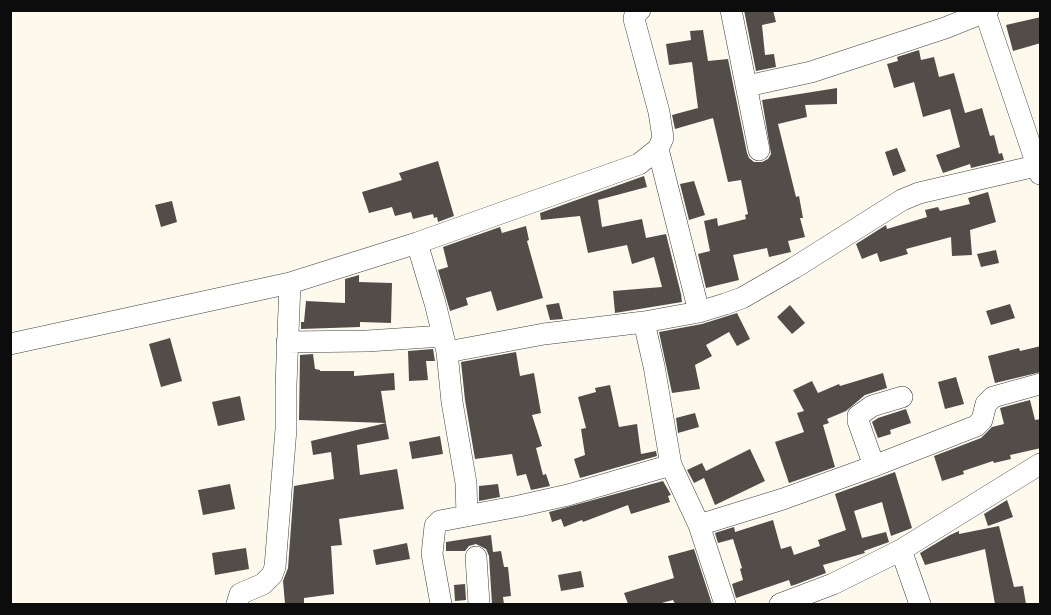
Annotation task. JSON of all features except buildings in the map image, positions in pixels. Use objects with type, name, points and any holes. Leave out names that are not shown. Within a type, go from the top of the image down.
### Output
[{"type":"street","points":[[10,344],[291,283],[417,243],[639,164],[658,148],[663,138],[634,20],[640,10]]},
{"type":"street","points":[[731,10],[759,150]]},
{"type":"street","points":[[287,342],[367,341],[445,344],[644,322],[699,312],[741,298],[762,287],[902,200],[919,193],[1040,169],[986,11],[934,32],[812,72],[747,86]]},
{"type":"street","points":[[658,148],[699,312]]},
{"type":"street","points":[[417,243],[445,344],[466,483],[467,516]]},
{"type":"street","points":[[237,604],[240,594],[263,584],[275,567],[286,429],[287,342],[291,283]]},
{"type":"street","points":[[644,322],[654,366],[670,465],[699,525],[725,604]]},
{"type":"street","points":[[699,525],[783,499],[976,426],[982,420],[986,404],[993,397],[1041,384]]},
{"type":"street","points":[[874,466],[858,422],[858,416],[872,406],[902,397]]},
{"type":"street","points":[[780,604],[833,584],[901,550],[1041,464]]},
{"type":"street","points":[[441,604],[432,554],[436,524],[445,519],[568,495],[670,465]]},
{"type":"street","points":[[901,550],[920,604]]},
{"type":"street","points":[[476,557],[479,604]]}]
